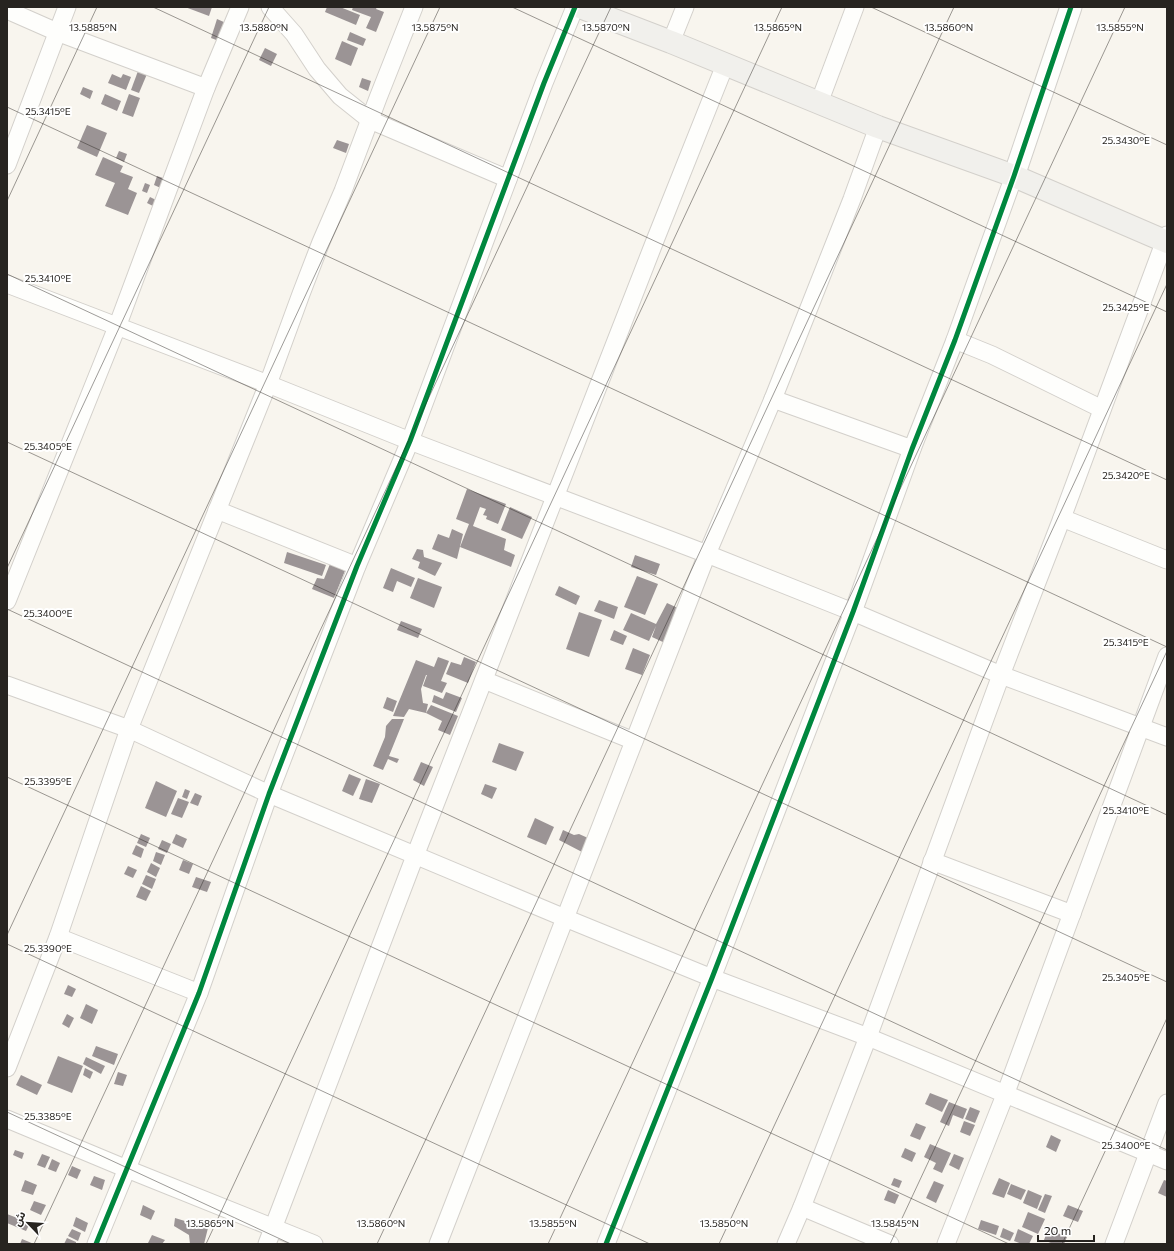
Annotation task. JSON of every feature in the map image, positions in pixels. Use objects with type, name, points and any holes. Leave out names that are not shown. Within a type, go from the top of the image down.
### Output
[{"type":"main road","points":[[580,7],[671,42],[878,127],[1014,176],[1166,240]]},
{"type":"street","points":[[7,164],[67,7]]},
{"type":"street","points":[[7,601],[117,327],[206,88],[240,7]]},
{"type":"street","points":[[270,7],[294,34],[317,69],[340,96],[370,120],[508,179]]},
{"type":"street","points":[[7,1068],[58,937],[129,729],[268,384],[321,242],[343,191],[414,7]]},
{"type":"street","points":[[96,1244],[199,993],[269,794],[357,566],[410,441],[544,83],[575,7]]},
{"type":"street","points":[[671,42],[685,7]]},
{"type":"street","points":[[819,103],[855,7]]},
{"type":"street","points":[[606,1244],[712,978],[853,612],[912,449],[955,340],[1014,176],[1071,7]]},
{"type":"street","points":[[7,10],[57,32],[206,88]]},
{"type":"street","points":[[270,1236],[415,856],[653,245],[725,65]]},
{"type":"street","points":[[438,1244],[707,554],[773,399],[852,199],[878,127]]},
{"type":"street","points":[[786,1244],[802,1207],[868,1037],[1001,675],[1062,518],[1166,240]]},
{"type":"street","points":[[7,284],[268,384],[410,441],[707,554],[853,612],[1001,675],[1141,726],[1167,737]]},
{"type":"street","points":[[955,340],[992,355],[1102,409]]},
{"type":"street","points":[[773,399],[912,449]]},
{"type":"street","points":[[217,510],[357,566]]},
{"type":"street","points":[[1062,518],[1167,560]]},
{"type":"street","points":[[946,1244],[1005,1095],[1167,656]]},
{"type":"street","points":[[484,680],[634,741]]},
{"type":"street","points":[[7,685],[129,729],[269,794],[415,856],[712,978],[868,1037],[1167,1161]]},
{"type":"street","points":[[932,861],[1072,914]]},
{"type":"street","points":[[58,937],[199,993]]},
{"type":"street","points":[[1114,1244],[1167,1103]]},
{"type":"street","points":[[7,1118],[127,1169],[270,1236],[314,1244]]},
{"type":"street","points":[[802,1207],[890,1244]]},
{"type":"building","points":[[185,7],[212,7],[209,16]]},
{"type":"building","points":[[327,7],[340,7],[360,15],[356,25],[325,12]]},
{"type":"building","points":[[353,7],[377,7],[376,9],[384,12],[376,32],[366,28],[371,17],[352,10]]},
{"type":"building","points":[[217,19],[226,23],[219,41],[211,38]]},
{"type":"building","points":[[350,32],[366,39],[363,46],[347,40]]},
{"type":"building","points":[[342,41],[358,48],[351,66],[335,59]]},
{"type":"building","points":[[265,48],[277,54],[271,66],[259,60]]},
{"type":"building","points":[[138,71],[147,74],[139,93],[131,90]]},
{"type":"building","points":[[112,74],[121,78],[123,74],[131,77],[126,90],[108,83]]},
{"type":"building","points":[[362,78],[371,81],[368,91],[359,87]]},
{"type":"building","points":[[83,87],[93,91],[90,99],[80,94]]},
{"type":"building","points":[[105,94],[121,101],[117,111],[101,104]]},
{"type":"building","points":[[129,94],[140,98],[133,117],[122,113]]},
{"type":"building","points":[[87,125],[107,133],[97,157],[77,148]]},
{"type":"building","points":[[337,140],[349,144],[346,153],[333,148]]},
{"type":"building","points":[[119,151],[127,154],[124,162],[116,158]]},
{"type":"building","points":[[103,157],[123,166],[120,172],[133,177],[128,189],[137,193],[128,215],[105,206],[115,183],[95,175]]},
{"type":"building","points":[[157,176],[166,179],[163,189],[154,185]]},
{"type":"building","points":[[145,183],[150,185],[147,193],[142,191]]},
{"type":"building","points":[[150,197],[158,201],[155,207],[147,203]]},
{"type":"building","points":[[467,489],[506,504],[498,524],[486,519],[487,516],[483,515],[486,509],[480,507],[473,526],[506,539],[504,550],[515,555],[511,567],[460,547],[469,524],[456,519]]},
{"type":"building","points":[[510,507],[532,517],[522,539],[501,530]]},
{"type":"building","points":[[452,529],[463,534],[457,559],[432,549],[438,534],[449,538]]},
{"type":"building","points":[[417,549],[423,550],[424,557],[442,563],[435,576],[418,568],[420,562],[412,559]]},
{"type":"building","points":[[287,552],[326,565],[322,576],[284,563]]},
{"type":"building","points":[[635,555],[660,564],[656,575],[631,567]]},
{"type":"building","points":[[330,564],[345,571],[334,598],[312,589],[317,578],[324,579]]},
{"type":"building","points":[[391,568],[415,578],[411,587],[397,581],[393,592],[383,588]]},
{"type":"building","points":[[637,576],[658,584],[645,615],[624,607]]},
{"type":"building","points":[[418,578],[442,587],[434,608],[410,598]]},
{"type":"building","points":[[559,586],[580,596],[576,605],[555,595]]},
{"type":"building","points":[[599,600],[618,607],[614,619],[594,611]]},
{"type":"building","points":[[667,603],[680,609],[665,643],[652,637],[656,626],[649,641],[623,630],[631,613],[656,624]]},
{"type":"building","points":[[579,612],[602,620],[589,657],[566,649]]},
{"type":"building","points":[[401,621],[422,629],[418,638],[397,630]]},
{"type":"building","points":[[614,630],[627,636],[623,645],[610,640]]},
{"type":"building","points":[[633,648],[650,655],[642,675],[625,669]]},
{"type":"building","points":[[438,657],[449,661],[441,681],[447,683],[442,693],[423,686],[426,675],[421,689],[423,703],[428,704],[426,713],[409,709],[404,717],[393,716],[416,660],[434,667]]},
{"type":"building","points":[[464,657],[476,662],[468,683],[446,674],[451,662],[461,665]]},
{"type":"building","points":[[446,692],[462,698],[456,712],[432,702],[434,695],[443,699]]},
{"type":"building","points":[[387,697],[397,701],[393,712],[383,708]]},
{"type":"building","points":[[431,705],[458,716],[450,735],[438,730],[442,721],[426,713]]},
{"type":"building","points":[[392,719],[404,719],[389,756],[399,759],[397,763],[388,759],[383,770],[373,766],[385,737],[386,726]]},
{"type":"building","points":[[499,743],[524,752],[516,771],[492,762]]},
{"type":"building","points":[[421,762],[433,767],[424,786],[413,780]]},
{"type":"building","points":[[349,774],[361,779],[353,796],[342,791]]},
{"type":"building","points":[[366,779],[380,784],[372,803],[359,799]]},
{"type":"building","points":[[156,781],[177,791],[166,817],[145,808]]},
{"type":"building","points":[[485,784],[497,788],[492,799],[481,794]]},
{"type":"building","points":[[185,789],[190,791],[187,799],[182,797]]},
{"type":"building","points":[[195,793],[202,796],[198,806],[190,803]]},
{"type":"building","points":[[178,798],[189,802],[182,818],[171,814]]},
{"type":"building","points":[[535,818],[554,827],[546,845],[527,837]]},
{"type":"building","points":[[563,830],[574,835],[579,834],[588,838],[582,852],[559,840]]},
{"type":"building","points":[[141,834],[150,838],[146,847],[137,843]]},
{"type":"building","points":[[176,834],[187,839],[183,848],[172,843]]},
{"type":"building","points":[[162,840],[171,844],[167,853],[158,849]]},
{"type":"building","points":[[136,845],[144,849],[141,858],[132,854]]},
{"type":"building","points":[[156,852],[165,855],[161,865],[153,861]]},
{"type":"building","points":[[183,860],[193,864],[189,874],[179,870]]},
{"type":"building","points":[[151,863],[160,868],[156,877],[147,872]]},
{"type":"building","points":[[128,866],[137,870],[133,878],[124,874]]},
{"type":"building","points":[[146,875],[156,879],[152,889],[142,884]]},
{"type":"building","points":[[196,877],[211,882],[207,892],[192,887]]},
{"type":"building","points":[[141,886],[151,891],[146,901],[136,897]]},
{"type":"building","points":[[68,985],[76,989],[72,997],[64,994]]},
{"type":"building","points":[[86,1004],[98,1010],[92,1024],[80,1018]]},
{"type":"building","points":[[67,1014],[74,1018],[69,1028],[62,1024]]},
{"type":"building","points":[[96,1046],[118,1054],[114,1065],[92,1056]]},
{"type":"building","points":[[58,1056],[83,1066],[72,1093],[47,1083]]},
{"type":"building","points":[[86,1057],[105,1066],[101,1074],[83,1064]]},
{"type":"building","points":[[85,1068],[93,1072],[90,1079],[83,1075]]},
{"type":"building","points":[[118,1072],[127,1075],[123,1086],[114,1084]]},
{"type":"building","points":[[21,1075],[42,1085],[37,1095],[16,1085]]},
{"type":"building","points":[[930,1093],[948,1100],[942,1112],[925,1104]]},
{"type":"building","points":[[949,1102],[967,1109],[963,1119],[953,1115],[949,1126],[940,1122]]},
{"type":"building","points":[[970,1107],[980,1111],[975,1123],[965,1119]]},
{"type":"building","points":[[964,1121],[975,1125],[970,1136],[960,1132]]},
{"type":"building","points":[[916,1123],[926,1127],[920,1140],[910,1136]]},
{"type":"building","points":[[1051,1135],[1061,1140],[1056,1152],[1046,1147]]},
{"type":"building","points":[[930,1144],[951,1153],[942,1173],[933,1169],[936,1163],[924,1157]]},
{"type":"building","points":[[905,1148],[916,1153],[912,1162],[901,1157]]},
{"type":"building","points":[[15,1150],[24,1153],[22,1159],[13,1155]]},
{"type":"building","points":[[42,1154],[50,1157],[45,1168],[37,1165]]},
{"type":"building","points":[[954,1154],[964,1158],[959,1170],[949,1165]]},
{"type":"building","points":[[52,1159],[60,1163],[56,1172],[48,1169]]},
{"type":"building","points":[[72,1166],[81,1170],[77,1179],[68,1175]]},
{"type":"building","points":[[94,1176],[105,1180],[102,1190],[90,1185]]},
{"type":"building","points":[[894,1178],[902,1181],[899,1188],[891,1185]]},
{"type":"building","points":[[999,1178],[1010,1183],[1004,1198],[992,1194]]},
{"type":"building","points":[[25,1180],[37,1185],[33,1195],[21,1191]]},
{"type":"building","points":[[1164,1180],[1167,1181],[1167,1197],[1158,1193]]},
{"type":"building","points":[[934,1181],[944,1185],[936,1203],[926,1198]]},
{"type":"building","points":[[1011,1184],[1026,1190],[1021,1200],[1007,1194]]},
{"type":"building","points":[[888,1190],[899,1195],[895,1204],[884,1200]]},
{"type":"building","points":[[1028,1190],[1042,1196],[1037,1209],[1023,1203]]},
{"type":"building","points":[[1045,1194],[1052,1196],[1045,1213],[1038,1210]]},
{"type":"building","points":[[34,1201],[46,1205],[41,1215],[30,1210]]},
{"type":"building","points":[[143,1205],[155,1211],[151,1220],[140,1215]]},
{"type":"building","points":[[1068,1205],[1083,1211],[1078,1222],[1063,1216]]},
{"type":"building","points":[[1028,1212],[1045,1219],[1038,1234],[1022,1227]]},
{"type":"building","points":[[7,1214],[30,1223],[26,1231],[7,1223]]},
{"type":"building","points":[[76,1217],[88,1223],[85,1232],[73,1226]]},
{"type":"building","points":[[175,1218],[208,1228],[204,1244],[190,1244],[189,1235],[174,1226]]},
{"type":"building","points":[[981,1220],[999,1226],[996,1235],[978,1229]]},
{"type":"building","points":[[1003,1228],[1014,1233],[1010,1241],[1000,1237]]},
{"type":"building","points":[[72,1229],[81,1233],[78,1241],[68,1236]]},
{"type":"building","points":[[1018,1229],[1033,1236],[1029,1244],[1022,1244],[1014,1241]]},
{"type":"building","points":[[1048,1229],[1067,1237],[1064,1244],[1053,1244],[1044,1240]]},
{"type":"building","points":[[152,1235],[165,1240],[162,1244],[148,1243]]},
{"type":"building","points":[[67,1238],[76,1242],[76,1244],[64,1244]]},
{"type":"building","points":[[22,1239],[34,1244],[20,1244]]},
{"type":"cycle path","points":[[96,1244],[199,993],[269,794],[357,566],[410,441],[544,83],[575,7]]},
{"type":"cycle path","points":[[606,1244],[712,978],[853,612],[912,449],[955,340],[1014,176],[1071,7]]}]
